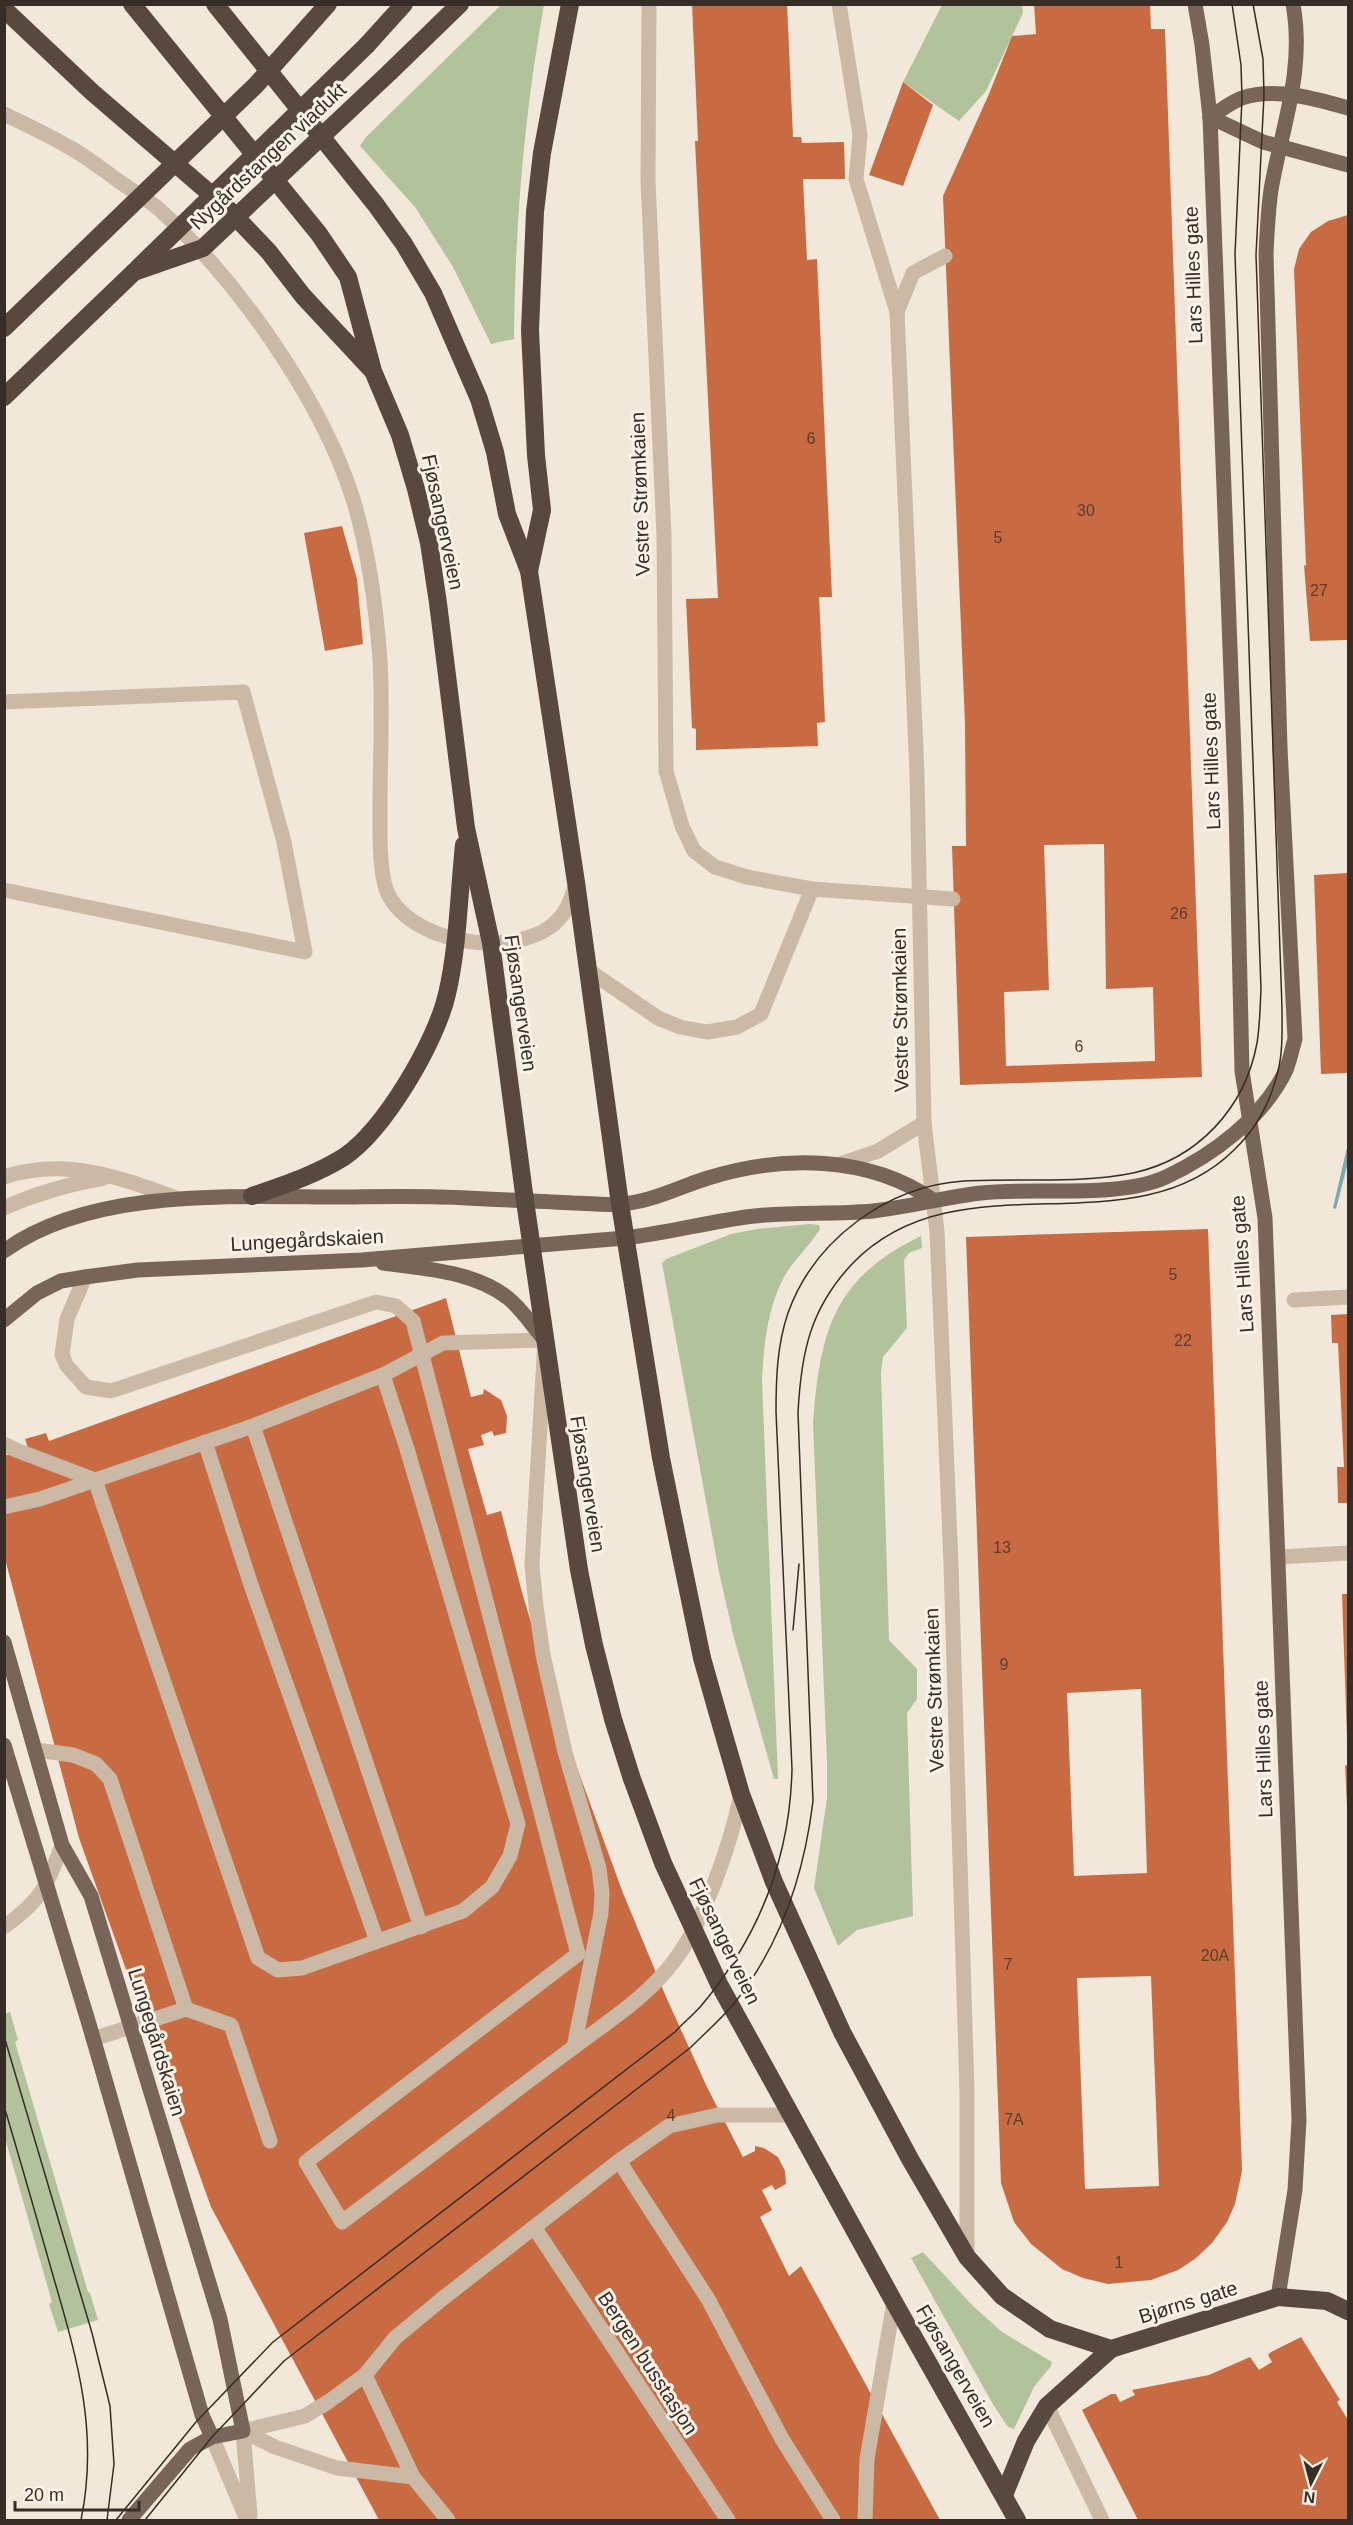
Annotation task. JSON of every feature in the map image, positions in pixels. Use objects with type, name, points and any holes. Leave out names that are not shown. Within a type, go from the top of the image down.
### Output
[{"type":"highway","points":[[132,4],[320,234],[348,277],[373,371]]},
{"type":"highway","points":[[215,4],[376,205],[404,244],[433,293],[479,399],[495,452],[507,514],[529,571],[576,882],[625,1238],[661,1458],[702,1658],[741,1794],[774,1882],[812,1970],[910,2159],[967,2257],[1002,2296],[1050,2329],[1111,2349]]},
{"type":"highway","points":[[4,328],[256,85],[328,4]]},
{"type":"highway","points":[[134,272],[367,45],[404,4]]},
{"type":"highway","name":"Nygårdstangen viadukt","points":[[4,396],[134,272],[203,248],[460,4]]},
{"type":"highway","points":[[529,571],[542,510],[536,455],[531,330],[535,222],[542,153],[570,4]]},
{"type":"highway","points":[[4,9],[93,92],[228,209],[269,252],[303,296],[373,371]]},
{"type":"highway","name":"Fjøsangerveien","points":[[373,371],[400,435],[429,543],[466,828],[491,944],[531,1244],[579,1570],[594,1645],[613,1719],[663,1863],[719,1984],[1017,2520]]},
{"type":"highway","points":[[252,1197],[310,1176],[346,1155],[369,1133],[394,1103],[416,1068],[447,997],[466,828]]},
{"type":"highway","points":[[1278,2297],[1327,2301],[1348,2311]]},
{"type":"highway","name":"Bjørns gate","points":[[1111,2349],[1278,2297]]},
{"type":"highway","points":[[1004,2495],[1026,2441],[1047,2406],[1111,2349]]},
{"type":"main road","name":"Lars Hilles gate","points":[[1195,4],[1210,117],[1236,807],[1242,1059],[1265,1218],[1279,1557],[1299,2120],[1296,2190],[1278,2297]]},
{"type":"main road","points":[[1280,147],[1293,95],[1297,27],[1293,4]]},
{"type":"main road","points":[[1210,117],[1242,98],[1264,95],[1293,95],[1348,108]]},
{"type":"main road","points":[[1210,117],[1263,142],[1348,165]]},
{"type":"main road","name":"Lungegårdskaien","points":[[4,1320],[37,1293],[61,1281],[85,1276],[138,1270],[362,1260],[531,1244],[625,1238],[661,1234],[745,1217],[798,1211],[872,1211],[983,1192],[1103,1189],[1164,1178],[1210,1152],[1249,1119],[1271,1094],[1286,1069],[1295,1039],[1280,748],[1266,254],[1267,220],[1280,147]]},
{"type":"main road","name":"Lungegårdskaien","points":[[4,1251],[43,1227],[68,1219],[176,1198],[437,1196],[620,1204],[655,1197],[728,1172],[793,1163],[840,1164],[876,1172],[919,1191],[933,1200]]},
{"type":"main road","points":[[362,1260],[439,1271],[485,1284],[509,1299],[545,1340]]},
{"type":"main road","name":"Lungegårdskaien","points":[[4,1642],[63,1845],[91,1896],[220,2319],[243,2431]]},
{"type":"main road","points":[[4,1745],[93,2038],[202,2415],[212,2437]]},
{"type":"main road","points":[[129,2520],[190,2449],[212,2437],[243,2431]]},
{"type":"street","name":"Vestre Strømkaien","points":[[649,4],[648,181],[664,535],[666,771],[682,826],[694,851],[715,867],[747,877],[812,889],[953,899]]},
{"type":"street","points":[[839,4],[860,135],[855,179],[897,312]]},
{"type":"street","points":[[4,114],[69,146],[158,208],[219,271],[265,329],[323,428],[352,497],[368,559],[377,616],[380,670],[380,841],[386,889],[402,915],[427,930],[454,938],[491,944],[528,939],[552,927],[568,910],[576,882]]},
{"type":"street","points":[[897,312],[913,273],[945,256]]},
{"type":"street","name":"Vestre Strømkaien","points":[[897,312],[917,774],[924,1123],[939,1277],[955,1682],[967,2092],[967,2257]]},
{"type":"street","points":[[4,702],[243,692],[284,842],[305,952],[4,890]]},
{"type":"street","points":[[588,970],[658,1018],[680,1027],[707,1032],[737,1027],[760,1014],[812,889]]},
{"type":"street","points":[[840,1164],[878,1151],[924,1123]]},
{"type":"street","name":"Lungegårdskaien","points":[[4,1177],[26,1170],[53,1167],[79,1169],[176,1198]]},
{"type":"street","points":[[4,1208],[67,1184],[110,1177]]},
{"type":"street","points":[[85,1276],[67,1318],[62,1340],[62,1355],[67,1366],[86,1388],[111,1391],[376,1302],[396,1306],[413,1321],[578,1953],[306,2162],[342,2222],[574,2047],[616,2018],[656,1983],[675,1960],[693,1930],[722,1862],[736,1820],[741,1794]]},
{"type":"street","points":[[1294,1300],[1348,1297]]},
{"type":"street","points":[[4,1507],[40,1499],[253,1426],[383,1375],[443,1343],[545,1340],[532,1565],[536,1606],[543,1655],[565,1752],[599,1868],[602,1893],[601,1913],[574,2047]]},
{"type":"street","points":[[95,1480],[258,1958],[278,1970],[302,1968],[421,1927],[463,1911],[492,1887],[510,1856],[518,1824],[383,1375]]},
{"type":"street","points":[[253,1426],[421,1927]]},
{"type":"street","points":[[204,1442],[250,1585],[377,1941]]},
{"type":"street","points":[[4,1444],[95,1480]]},
{"type":"street","points":[[1279,1557],[1348,1552]]},
{"type":"street","points":[[36,1750],[73,1755],[96,1764],[110,1779],[186,2009]]},
{"type":"street","points":[[4,1927],[31,1906],[47,1886],[63,1845]]},
{"type":"street","points":[[93,2038],[186,2009],[231,2025],[270,2141]]},
{"type":"street","points":[[243,2431],[305,2416],[365,2375],[395,2338],[619,2161],[669,2126],[718,2115],[790,2115]]},
{"type":"street","points":[[619,2161],[708,2299],[782,2439],[833,2520]]},
{"type":"street","name":"Bergen busstasjon","points":[[534,2227],[728,2520]]},
{"type":"street","points":[[865,2520],[867,2459],[894,2302]]},
{"type":"street","points":[[365,2375],[413,2477],[448,2520]]},
{"type":"street","points":[[1047,2406],[1102,2520]]},
{"type":"street","points":[[243,2431],[275,2447],[337,2468],[413,2477]]},
{"type":"street","points":[[243,2431],[249,2520]]},
{"type":"street","points":[[212,2437],[249,2520]]},
{"type":"green space","points":[[501,5],[544,5],[531,88],[522,171],[516,255],[514,339],[491,344],[453,267],[415,207],[360,146],[366,137]]},
{"type":"green space","points":[[942,5],[1022,5],[1023,13],[986,91],[959,121],[903,82]]},
{"type":"green space","points":[[810,1224],[819,1225],[820,1229],[788,1270],[774,1302],[765,1340],[762,1380],[778,1779],[774,1779],[734,1638],[719,1572],[662,1263],[666,1259],[731,1234]]},
{"type":"green space","points":[[921,1236],[922,1248],[909,1253],[904,1260],[907,1328],[883,1357],[881,1372],[889,1640],[917,1669],[917,1699],[907,1713],[913,1916],[857,1930],[838,1946],[814,1888],[827,1798],[813,1423],[816,1391],[820,1361],[827,1335],[837,1311],[850,1290],[868,1270],[891,1252]]},
{"type":"green space","points":[[10,2012],[18,2040],[15,2042],[98,2320],[58,2332],[49,2304],[52,2302],[5,2138],[4,2014]]},
{"type":"green space","points":[[923,2252],[973,2306],[1002,2332],[1052,2362],[1034,2387],[1014,2429],[1008,2427],[994,2406],[911,2258]]},
{"type":"water","points":[[1348,1143],[1348,1162],[1336,1209],[1333,1208]]},
{"type":"building","points":[[692,4],[787,4],[793,137],[801,137],[802,143],[844,142],[845,179],[803,179],[807,260],[817,259],[832,597],[819,597],[825,722],[817,723],[818,746],[696,750],[696,729],[692,728],[686,599],[718,598],[695,141],[698,141]]},
{"type":"building","points":[[1034,4],[1150,4],[1151,29],[1165,29],[1202,1077],[960,1085],[952,846],[966,846],[965,724],[943,196],[989,94],[1012,36],[1036,34]],"holes":[[[1104,844],[1106,989],[1153,987],[1155,1061],[1006,1066],[1004,992],[1049,990],[1044,845]]]},
{"type":"building","points":[[903,82],[933,105],[903,186],[869,175]]},
{"type":"building","points":[[1348,215],[1348,640],[1310,641],[1304,565],[1306,566],[1294,269],[1299,249],[1311,232],[1328,221]]},
{"type":"building","points":[[342,526],[357,579],[363,644],[325,651],[304,533]]},
{"type":"building","points":[[1348,873],[1348,1073],[1321,1074],[1314,875]]},
{"type":"building","points":[[1208,1229],[1242,2171],[1235,2204],[1227,2222],[1212,2243],[1195,2259],[1178,2270],[1151,2280],[1108,2284],[1083,2278],[1062,2269],[1031,2244],[1014,2222],[1001,2183],[966,1237]],"holes":[[[1141,1689],[1147,1873],[1074,1876],[1067,1693]],[[1151,1976],[1159,2186],[1085,2189],[1077,1978]]]},
{"type":"building","points":[[446,1298],[471,1397],[483,1394],[484,1389],[501,1400],[507,1416],[506,1433],[494,1436],[492,1431],[481,1435],[484,1445],[468,1449],[487,1515],[501,1511],[523,1596],[569,1746],[623,1893],[707,2087],[743,2157],[755,2151],[755,2146],[764,2148],[778,2157],[785,2171],[786,2184],[775,2190],[772,2185],[762,2190],[772,2210],[760,2217],[789,2276],[801,2266],[940,2520],[379,2520],[211,2207],[79,1838],[4,1555],[4,1456],[28,1448],[25,1439],[46,1433],[49,1441]]},
{"type":"building","points":[[1348,1314],[1348,1503],[1338,1503],[1337,1467],[1344,1467],[1338,1343],[1332,1343],[1331,1315]]},
{"type":"building","points":[[1342,1594],[1348,1594],[1348,1739],[1347,1739]]},
{"type":"building","points":[[1345,1765],[1348,1766],[1348,1807],[1347,1807]]},
{"type":"building","points":[[1301,2337],[1340,2400],[1337,2402],[1348,2420],[1348,2520],[1138,2520],[1082,2410],[1111,2394],[1116,2394],[1120,2402],[1135,2395],[1132,2390],[1209,2375],[1250,2357],[1259,2370],[1272,2362],[1268,2355],[1271,2352]]},
{"type":"tram line","points":[[116,2520],[196,2422],[273,2342],[675,2032],[701,2006],[739,1953],[768,1895],[778,1865],[790,1802],[792,1769],[776,1412],[777,1375],[781,1337],[788,1313],[800,1287],[816,1262],[835,1240],[881,1206],[908,1193],[935,1185],[985,1180],[1070,1180],[1133,1173],[1156,1166],[1198,1143],[1230,1109],[1242,1089],[1257,1043],[1261,989],[1235,254],[1242,98],[1241,65],[1232,4]]},
{"type":"tram line","points":[[145,2520],[212,2437],[284,2361],[690,2048],[732,2006],[764,1960],[796,1883],[813,1801],[799,1391],[810,1332],[817,1314],[838,1280],[853,1263],[896,1231],[943,1214],[993,1206],[1096,1202],[1146,1195],[1192,1180],[1234,1150],[1256,1124],[1267,1104],[1280,1063],[1282,1008],[1256,255],[1264,95],[1263,59],[1253,4]]},
{"type":"tram line","points":[[793,1630],[799,1564]]},
{"type":"tram line","points":[[4,2036],[92,2333],[110,2406],[114,2464],[107,2520]]},
{"type":"tram line","points":[[4,2106],[68,2329],[82,2391],[88,2454],[81,2520]]}]
